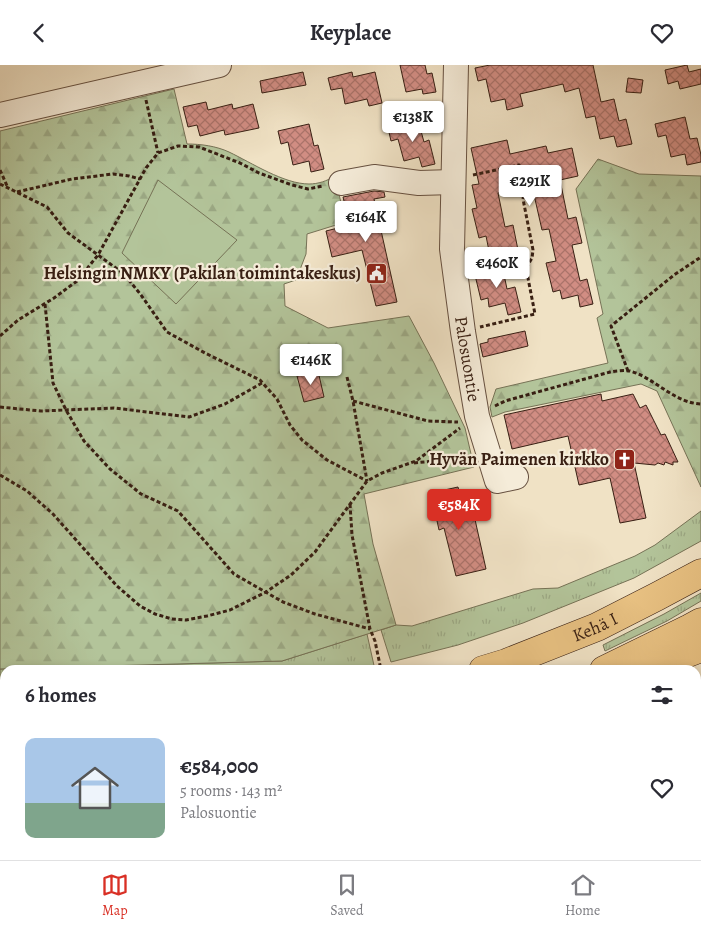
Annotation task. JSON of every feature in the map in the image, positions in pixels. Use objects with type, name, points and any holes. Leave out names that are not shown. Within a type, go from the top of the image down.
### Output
[{"type":"highway","name":"Kehä I","points":[[499,665],[597,627],[701,573]]},
{"type":"highway","points":[[614,665],[701,622]]},
{"type":"highway","points":[[657,665],[701,648]]},
{"type":"street","points":[[0,115],[219,65]]},
{"type":"street","name":"Palosuontie","points":[[456,65],[452,249],[472,419],[488,453],[497,481],[516,477]]},
{"type":"street","points":[[345,183],[374,177],[419,183],[453,180]]},
{"type":"path","points":[[147,80],[158,153]]},
{"type":"path","points":[[0,336],[18,320],[45,304],[77,281],[98,255],[146,168],[158,153],[178,146],[198,147],[240,163],[259,173],[308,189],[321,187],[337,179],[345,183]]},
{"type":"path","points":[[453,180],[519,165],[525,188],[523,199],[533,250],[532,258],[526,268],[535,314],[463,332]]},
{"type":"path","points":[[0,170],[8,188]]},
{"type":"path","points":[[16,192],[72,179],[113,174],[140,179]]},
{"type":"path","points":[[0,184],[47,207],[68,233],[124,274],[168,332],[205,353],[260,380],[277,399],[290,425],[302,440],[327,460],[367,481]]},
{"type":"path","points":[[628,371],[611,326],[674,275],[701,257]]},
{"type":"path","points":[[45,304],[53,383],[84,441],[110,469],[141,494],[178,511],[234,574],[283,601],[315,614],[370,629]]},
{"type":"path","points":[[0,475],[27,491],[53,514],[117,586],[140,606],[155,614],[172,619],[186,620],[230,609],[266,592],[292,575],[315,553],[367,481],[382,473],[416,461],[472,419],[505,401],[610,371],[628,371],[643,376],[681,399],[701,404]]},
{"type":"path","points":[[346,377],[353,401],[367,481]]},
{"type":"path","points":[[0,407],[41,411],[114,408],[189,417],[225,404],[262,383]]},
{"type":"path","points":[[353,401],[428,421],[472,419]]},
{"type":"path","points":[[411,463],[488,453]]},
{"type":"path","points":[[350,504],[352,535],[370,629],[375,641],[380,665]]},
{"type":"green space","points":[[174,89],[187,144],[198,144],[224,150],[289,181],[309,184],[326,181],[335,176],[343,212],[336,225],[307,234],[306,254],[296,280],[284,284],[285,306],[328,328],[409,316],[465,428],[474,467],[364,494],[373,544],[396,625],[282,661],[141,665],[0,665],[0,131]]},
{"type":"green space","points":[[598,159],[639,174],[701,176],[701,487],[657,391],[641,384],[505,412],[492,417],[490,407],[496,389],[608,363],[597,318],[603,314],[576,189]]},
{"type":"green space","points":[[158,180],[237,240],[176,304],[122,253]]},
{"type":"green space","points":[[701,511],[701,541],[634,578],[523,623],[458,645],[391,662],[381,630],[396,625],[412,626],[533,589],[558,588],[635,556],[655,545]]},
{"type":"green space","points":[[701,593],[701,601],[667,621],[605,651],[603,645]]},
{"type":"green space","points":[[367,634],[374,665],[141,665],[282,661]]},
{"type":"building","points":[[400,65],[425,65],[427,74],[432,73],[436,92],[423,94],[422,89],[406,92]]},
{"type":"building","points":[[490,65],[593,65],[601,102],[614,99],[619,121],[626,119],[632,144],[617,147],[614,136],[600,139],[595,116],[586,118],[579,88],[565,92],[563,84],[520,94],[523,106],[507,110],[505,99],[491,102],[486,79],[478,81],[475,68]]},
{"type":"building","points":[[687,65],[689,72],[701,69],[701,84],[680,89],[678,81],[668,84],[665,70]]},
{"type":"building","points":[[303,72],[306,85],[262,93],[260,81]]},
{"type":"building","points":[[352,72],[353,77],[375,72],[382,103],[369,106],[367,99],[345,104],[342,88],[331,90],[328,78]]},
{"type":"building","points":[[628,78],[643,80],[641,93],[626,92]]},
{"type":"building","points":[[206,102],[208,110],[232,104],[233,109],[253,104],[259,128],[225,135],[224,130],[200,136],[197,125],[188,127],[183,107]]},
{"type":"building","points":[[685,117],[690,139],[697,138],[701,155],[701,162],[687,165],[685,154],[671,157],[666,135],[658,137],[655,124]]},
{"type":"building","points":[[418,120],[424,142],[429,140],[435,164],[422,167],[419,157],[404,161],[398,139],[391,141],[388,128]]},
{"type":"building","points":[[309,124],[314,146],[318,145],[324,169],[311,172],[309,161],[293,165],[288,142],[281,144],[278,131]]},
{"type":"building","points":[[507,140],[510,154],[546,146],[548,153],[572,148],[578,176],[560,180],[568,219],[576,217],[582,243],[572,245],[580,281],[587,279],[593,304],[580,307],[578,295],[562,299],[560,290],[553,292],[546,263],[556,261],[549,229],[542,230],[532,186],[498,193],[505,227],[513,225],[518,250],[490,256],[486,236],[479,238],[472,209],[477,208],[472,185],[479,184],[471,148]]},
{"type":"building","points":[[374,191],[384,192],[385,197],[374,199],[397,302],[376,306],[362,250],[332,257],[326,231],[350,225],[343,197]]},
{"type":"building","points":[[502,265],[507,289],[515,287],[521,312],[508,315],[505,303],[489,307],[488,298],[481,300],[474,271]]},
{"type":"building","points":[[525,331],[528,346],[483,357],[480,344],[488,342],[488,339]]},
{"type":"building","points":[[318,371],[324,397],[304,402],[297,376]]},
{"type":"building","name":"Hyvän Paimenen kirkko","points":[[601,394],[602,401],[633,394],[640,408],[646,405],[661,435],[665,434],[678,462],[673,462],[673,465],[665,462],[664,465],[658,463],[655,465],[634,463],[646,518],[620,523],[610,478],[579,485],[568,436],[512,449],[504,415]]},
{"type":"building","points":[[458,487],[463,508],[472,506],[486,569],[456,576],[444,528],[439,530],[431,493]]},
{"type":"place","name":"Helsingin NMKY (Pakilan toimintakeskus)","points":[[377,273]]},
{"type":"place","name":"Hyvän Paimenen kirkko","points":[[625,459]]}]
